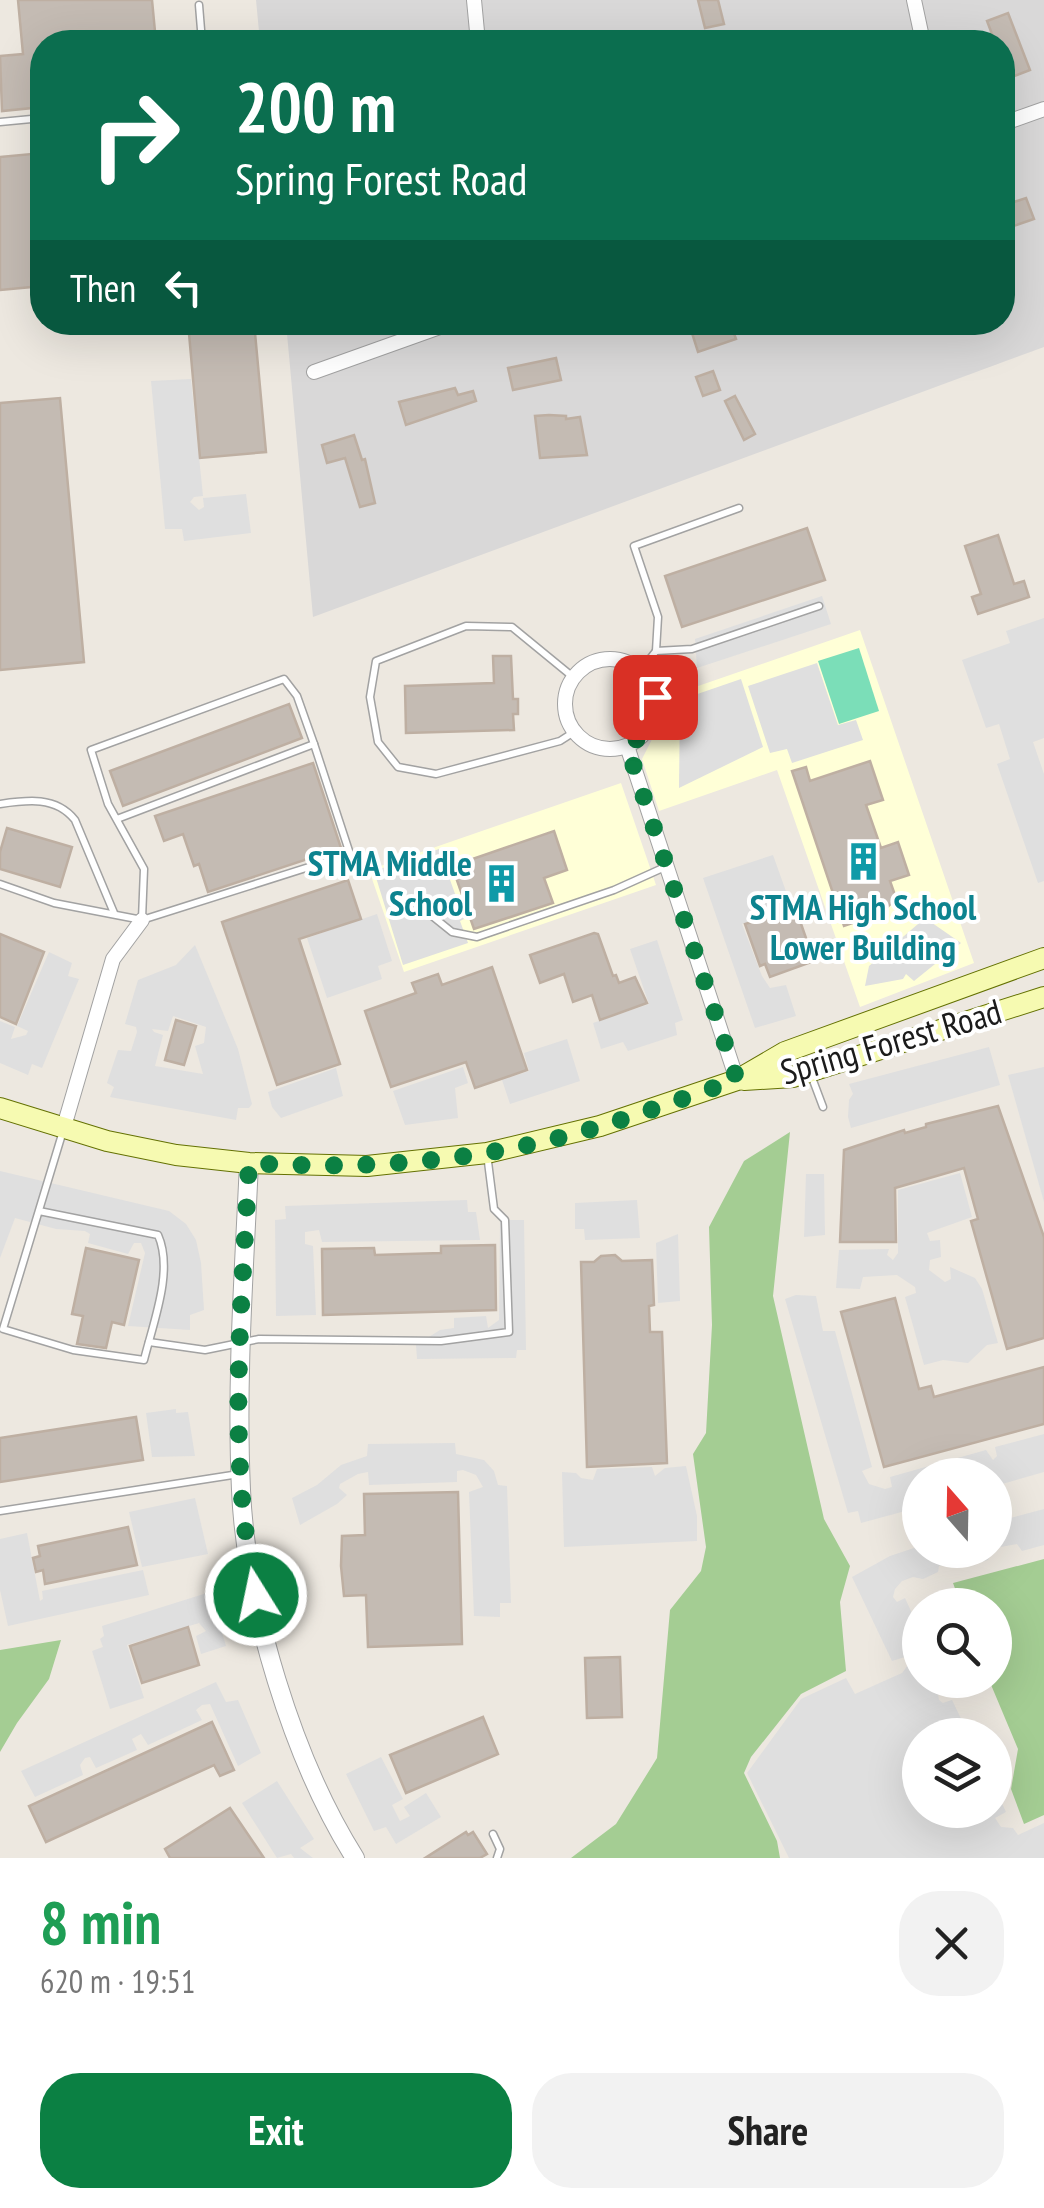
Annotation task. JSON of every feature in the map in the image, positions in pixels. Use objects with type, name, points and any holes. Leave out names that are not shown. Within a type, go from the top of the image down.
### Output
[{"type":"main road","name":"Spring Forest Road","points":[[0,1108],[64,1130],[176,1155],[249,1163],[367,1166],[487,1153],[600,1126],[737,1080],[785,1052],[1044,958]]},
{"type":"main road","name":"Spring Forest Road","points":[[737,1080],[793,1077],[1044,998]]},
{"type":"street","points":[[474,0],[477,30]]},
{"type":"street","points":[[914,0],[920,30]]},
{"type":"street","points":[[1015,119],[1044,109]]},
{"type":"street","points":[[314,372],[418,335]]},
{"type":"street","points":[[613,658],[640,670],[655,697],[650,726],[640,738],[627,746],[598,748],[574,732],[564,704],[574,677],[598,660],[613,658]]},
{"type":"street","points":[[627,746],[737,1080]]},
{"type":"street","points":[[64,1130],[114,959],[142,920]]},
{"type":"street","points":[[249,1163],[240,1473],[250,1566],[281,1688],[302,1751],[355,1858]]},
{"type":"lane","points":[[199,5],[201,30]]},
{"type":"lane","points":[[0,122],[30,119]]},
{"type":"lane","points":[[640,670],[656,651],[658,616],[634,546],[739,508]]},
{"type":"lane","points":[[656,651],[692,649],[819,606]]},
{"type":"lane","points":[[574,677],[512,627],[466,626],[376,661],[370,697],[378,742],[398,767],[436,774],[560,741],[574,732]]},
{"type":"lane","points":[[0,884],[54,903],[142,920],[350,854],[297,696],[284,679],[91,750],[116,819],[144,869],[142,920]]},
{"type":"lane","points":[[116,819],[314,744]]},
{"type":"lane","points":[[0,804],[33,799],[66,809],[75,820],[115,914]]},
{"type":"lane","points":[[416,904],[452,932],[478,937],[614,890],[666,867]]},
{"type":"lane","points":[[810,1071],[822,1107]]},
{"type":"lane","points":[[38,1211],[158,1235],[165,1250],[144,1360],[73,1350],[3,1329],[38,1211],[64,1130]]},
{"type":"lane","points":[[149,1342],[205,1350],[241,1342],[441,1342],[509,1332],[505,1220],[494,1209],[487,1153]]},
{"type":"lane","points":[[0,1511],[240,1473]]},
{"type":"lane","points":[[493,1834],[500,1849],[496,1858]]},
{"type":"shaded area","points":[[256,0],[1044,0],[1044,347],[313,617],[287,335],[1015,335],[1015,30],[259,30]]},
{"type":"shaded area","points":[[191,379],[203,496],[190,502],[199,510],[204,507],[203,498],[246,494],[251,533],[184,541],[182,529],[165,529],[151,381]]},
{"type":"shaded area","points":[[822,596],[831,624],[697,668],[695,639]]},
{"type":"shaded area","points":[[1044,618],[1044,738],[1033,742],[1044,774],[1044,881],[1038,883],[997,764],[1010,759],[999,724],[986,728],[962,660],[1010,643],[1006,631]]},
{"type":"shaded area","points":[[860,630],[974,963],[860,1007],[777,770],[659,811],[642,759],[675,694]]},
{"type":"shaded area","points":[[817,663],[838,725],[856,720],[863,740],[792,763],[787,749],[770,753],[748,686]]},
{"type":"shaded area","points":[[741,679],[763,747],[679,788],[680,700]]},
{"type":"shaded area","points":[[621,783],[656,885],[404,972],[369,870]]},
{"type":"shaded area","points":[[439,849],[464,919],[460,921],[468,943],[403,965],[374,871]]},
{"type":"shaded area","points":[[773,855],[788,897],[774,902],[776,911],[742,924],[762,976],[770,988],[786,985],[796,1016],[755,1028],[703,878]]},
{"type":"shaded area","points":[[377,914],[392,961],[378,966],[382,979],[327,998],[307,938]]},
{"type":"shaded area","points":[[925,918],[961,943],[914,981],[906,974],[903,979],[865,986],[869,966]]},
{"type":"shaded area","points":[[657,940],[683,1020],[675,1023],[677,1035],[628,1051],[623,1042],[601,1049],[593,1023],[649,1004],[630,949]]},
{"type":"shaded area","points":[[195,945],[238,1049],[252,1104],[249,1108],[238,1108],[236,1120],[110,1097],[114,1087],[107,1083],[118,1050],[131,1051],[137,1032],[136,1027],[125,1024],[138,980],[176,965]],"holes":[[[173,1016],[206,1027],[204,1043],[195,1046],[203,1074],[155,1066],[163,1035],[152,1029],[168,1031]]]},
{"type":"shaded area","points":[[49,952],[72,963],[68,976],[79,979],[42,1068],[32,1064],[28,1075],[0,1063],[0,1021],[15,1027],[11,1039],[26,1035],[28,1031],[17,1026]]},
{"type":"shaded area","points":[[567,1039],[580,1081],[510,1104],[502,1080],[529,1071],[524,1053]]},
{"type":"shaded area","points":[[989,1047],[1000,1085],[851,1128],[849,1100],[853,1094],[849,1084]]},
{"type":"shaded area","points":[[463,1067],[468,1083],[455,1088],[458,1118],[405,1125],[393,1091]]},
{"type":"shaded area","points":[[1044,1067],[1044,1202],[1008,1075]]},
{"type":"shaded area","points":[[336,1068],[343,1096],[281,1118],[272,1107],[268,1092]]},
{"type":"shaded area","points":[[0,1171],[169,1211],[186,1224],[196,1240],[201,1263],[204,1310],[190,1315],[190,1330],[128,1326],[145,1253],[141,1243],[134,1243],[128,1254],[88,1243],[90,1234],[85,1231],[56,1229],[15,1218],[0,1258]]},
{"type":"shaded area","points":[[960,1173],[972,1217],[927,1233],[930,1241],[940,1240],[941,1257],[930,1260],[929,1270],[945,1282],[951,1279],[950,1267],[975,1278],[998,1343],[987,1345],[968,1363],[943,1360],[924,1365],[905,1297],[916,1293],[915,1287],[897,1275],[863,1277],[860,1289],[836,1288],[839,1250],[889,1249],[887,1255],[893,1260],[898,1253],[898,1190]]},
{"type":"shaded area","points":[[806,1174],[824,1174],[825,1235],[804,1237]]},
{"type":"shaded area","points":[[467,1200],[468,1212],[476,1212],[480,1240],[322,1242],[319,1230],[305,1232],[305,1244],[313,1246],[316,1315],[276,1316],[275,1220],[286,1219],[285,1206]]},
{"type":"shaded area","points":[[637,1200],[640,1238],[585,1240],[584,1229],[575,1229],[575,1203]]},
{"type":"shaded area","points":[[500,1220],[524,1220],[526,1350],[517,1350],[516,1358],[417,1359],[416,1345],[440,1330],[454,1328],[454,1318],[486,1316],[488,1328],[499,1320]]},
{"type":"shaded area","points":[[678,1234],[680,1301],[658,1303],[656,1243]]},
{"type":"shaded area","points":[[816,1296],[823,1331],[835,1331],[872,1467],[862,1471],[869,1484],[885,1489],[892,1487],[890,1477],[902,1474],[902,1512],[861,1523],[858,1511],[848,1513],[785,1299]]},
{"type":"shaded area","points":[[176,1409],[176,1413],[188,1412],[195,1456],[152,1457],[146,1413]]},
{"type":"shaded area","points":[[1044,1434],[1044,1472],[1012,1481],[1012,1458],[995,1458],[995,1447]]},
{"type":"shaded area","points":[[455,1443],[456,1454],[484,1460],[494,1471],[498,1485],[507,1486],[511,1603],[500,1603],[500,1617],[474,1616],[469,1492],[483,1487],[476,1475],[463,1470],[457,1471],[457,1482],[369,1485],[368,1472],[358,1474],[340,1484],[347,1495],[337,1504],[300,1525],[292,1498],[317,1485],[341,1465],[367,1456],[368,1444]]},
{"type":"shaded area","points":[[986,1450],[992,1458],[958,1458]]},
{"type":"shaded area","points":[[686,1466],[697,1516],[697,1541],[564,1547],[562,1472],[593,1480],[597,1469],[652,1467],[655,1476],[665,1468]]},
{"type":"shaded area","points":[[195,1498],[208,1554],[142,1567],[129,1512]]},
{"type":"shaded area","points":[[1044,1509],[1044,1545],[1022,1551],[1017,1544],[1012,1545],[1012,1517]]},
{"type":"shaded area","points":[[27,1533],[40,1601],[42,1591],[143,1570],[149,1595],[8,1626],[0,1590],[0,1539]]},
{"type":"shaded area","points":[[902,1552],[902,1568],[939,1568],[923,1579],[902,1581],[895,1589],[893,1597],[897,1602],[902,1600],[902,1658],[892,1661],[852,1577]]},
{"type":"shaded area","points":[[210,1592],[226,1646],[201,1654],[196,1636],[206,1631],[199,1623],[127,1645],[144,1698],[110,1709],[92,1651],[103,1647],[102,1626]]},
{"type":"shaded area","points":[[902,1673],[902,1698],[939,1698],[943,1703],[952,1700],[961,1718],[902,1718],[902,1828],[1012,1828],[1018,1835],[1044,1823],[1044,1858],[789,1858],[747,1773],[801,1699],[846,1678],[855,1694]]},
{"type":"shaded area","points":[[216,1682],[226,1702],[238,1700],[261,1753],[238,1766],[210,1704],[202,1705],[196,1710],[202,1720],[148,1745],[141,1734],[132,1739],[137,1750],[96,1768],[90,1757],[85,1758],[80,1765],[83,1775],[35,1797],[21,1771]]},
{"type":"shaded area","points":[[381,1757],[403,1799],[392,1805],[400,1821],[410,1816],[404,1807],[426,1793],[441,1817],[396,1844],[386,1827],[374,1831],[346,1774]]},
{"type":"shaded area","points":[[277,1781],[314,1839],[300,1848],[313,1858],[294,1858],[291,1854],[277,1858],[242,1803]]},
{"type":"green space","points":[[859,648],[879,711],[839,724],[818,661]]},
{"type":"green space","points":[[790,1132],[773,1296],[824,1519],[850,1566],[840,1602],[846,1671],[801,1694],[751,1757],[744,1773],[777,1841],[780,1858],[571,1858],[616,1824],[657,1758],[670,1610],[701,1571],[706,1547],[693,1454],[706,1433],[712,1325],[709,1227],[744,1161]]},
{"type":"green space","points":[[1044,1559],[1044,1815],[1024,1824],[1012,1792],[1018,1749],[1012,1735],[1012,1718],[1005,1718],[997,1698],[1012,1698],[1012,1588],[955,1588],[953,1583]]},
{"type":"green space","points":[[61,1640],[49,1679],[0,1752],[0,1650]]},
{"type":"building","points":[[18,0],[152,0],[155,30],[30,30],[30,108],[2,111],[0,56],[23,54]]},
{"type":"building","points":[[698,0],[718,0],[724,24],[705,28]]},
{"type":"building","points":[[1008,13],[1015,30],[990,30],[987,21]]},
{"type":"building","points":[[1015,31],[1030,70],[1015,76]]},
{"type":"building","points":[[30,154],[30,287],[0,290],[0,157]]},
{"type":"building","points":[[1026,198],[1034,219],[1015,226],[1015,202]]},
{"type":"building","points":[[189,335],[255,335],[266,452],[200,458]]},
{"type":"building","points":[[693,335],[735,335],[736,339],[698,352]]},
{"type":"building","points":[[556,358],[561,380],[513,390],[508,368]]},
{"type":"building","points":[[713,371],[720,390],[703,396],[696,377]]},
{"type":"building","points":[[455,388],[458,395],[473,391],[476,401],[406,425],[399,402]]},
{"type":"building","points":[[735,396],[755,434],[744,440],[725,401]]},
{"type":"building","points":[[60,398],[84,662],[0,670],[0,403]]},
{"type":"building","points":[[535,416],[580,417],[587,455],[540,458]]},
{"type":"building","points":[[354,435],[362,460],[365,459],[375,503],[360,507],[345,458],[327,463],[322,445]]},
{"type":"building","points":[[807,528],[825,580],[682,627],[665,576]]},
{"type":"building","points":[[998,535],[1014,584],[1024,581],[1029,597],[978,614],[972,597],[981,594],[965,546]]},
{"type":"building","points":[[493,656],[511,656],[513,699],[518,699],[518,714],[513,714],[514,730],[406,733],[405,686],[494,683]]},
{"type":"building","points":[[289,704],[302,738],[123,806],[110,771]]},
{"type":"building","points":[[870,761],[883,800],[866,805],[881,848],[898,842],[909,875],[890,881],[896,898],[882,913],[844,926],[792,771],[806,767],[810,781]]},
{"type":"building","points":[[313,763],[341,848],[208,892],[183,834],[164,841],[155,816]]},
{"type":"building","points":[[7,828],[72,847],[60,887],[0,869]]},
{"type":"building","name":"STMA Middle School","points":[[554,831],[567,870],[544,878],[553,903],[474,929],[452,866]]},
{"type":"building","points":[[348,880],[361,919],[299,939],[340,1064],[277,1085],[222,922]]},
{"type":"building","points":[[792,898],[814,961],[770,977],[765,964],[760,966],[745,924],[779,913],[776,903]]},
{"type":"building","points":[[0,934],[44,952],[16,1024],[0,1017]]},
{"type":"building","points":[[598,934],[613,976],[619,983],[635,977],[647,1003],[600,1020],[592,995],[573,1002],[564,974],[540,983],[530,955]]},
{"type":"building","points":[[492,967],[527,1070],[475,1088],[466,1062],[391,1087],[365,1011],[416,993],[412,983],[438,974],[442,985]]},
{"type":"building","points":[[176,1020],[196,1026],[184,1065],[165,1060]]},
{"type":"building","points":[[998,1106],[1044,1237],[1044,1338],[1007,1349],[971,1221],[978,1219],[964,1168],[895,1188],[896,1242],[840,1242],[844,1150]]},
{"type":"building","points":[[495,1245],[496,1310],[323,1315],[322,1249],[374,1248],[375,1255],[441,1253],[441,1246]]},
{"type":"building","points":[[86,1248],[139,1260],[124,1325],[112,1322],[106,1348],[77,1344],[83,1316],[72,1314]]},
{"type":"building","points":[[615,1255],[622,1261],[652,1260],[654,1305],[649,1306],[650,1332],[662,1332],[667,1463],[587,1467],[581,1262]]},
{"type":"building","points":[[895,1298],[919,1389],[931,1386],[934,1397],[1044,1367],[1044,1424],[917,1458],[902,1458],[902,1462],[884,1467],[841,1312]]},
{"type":"building","points":[[136,1417],[143,1460],[0,1482],[0,1438]]},
{"type":"building","points":[[458,1492],[462,1644],[368,1647],[366,1595],[344,1596],[341,1566],[342,1536],[365,1535],[364,1494]]},
{"type":"building","points":[[128,1527],[137,1565],[45,1584],[43,1570],[36,1572],[33,1558],[40,1556],[38,1546]]},
{"type":"building","points":[[188,1627],[199,1665],[142,1683],[130,1646]]},
{"type":"building","points":[[620,1657],[622,1717],[587,1718],[585,1658]]},
{"type":"building","points":[[483,1717],[498,1754],[406,1793],[390,1755]]},
{"type":"building","points":[[212,1722],[234,1770],[220,1776],[214,1765],[46,1842],[29,1806]]},
{"type":"building","points":[[230,1808],[264,1858],[170,1858],[165,1849]]},
{"type":"building","points":[[466,1832],[473,1832],[487,1854],[480,1858],[425,1858]]},
{"type":"place","name":"STMA High School Lower Building","points":[[863,861]]},
{"type":"place","name":"STMA Middle School","points":[[502,884]]},
{"type":"route","points":[[256,1595],[240,1473],[249,1163],[367,1166],[487,1153],[600,1126],[737,1080],[627,746],[650,726],[655,697]]}]
